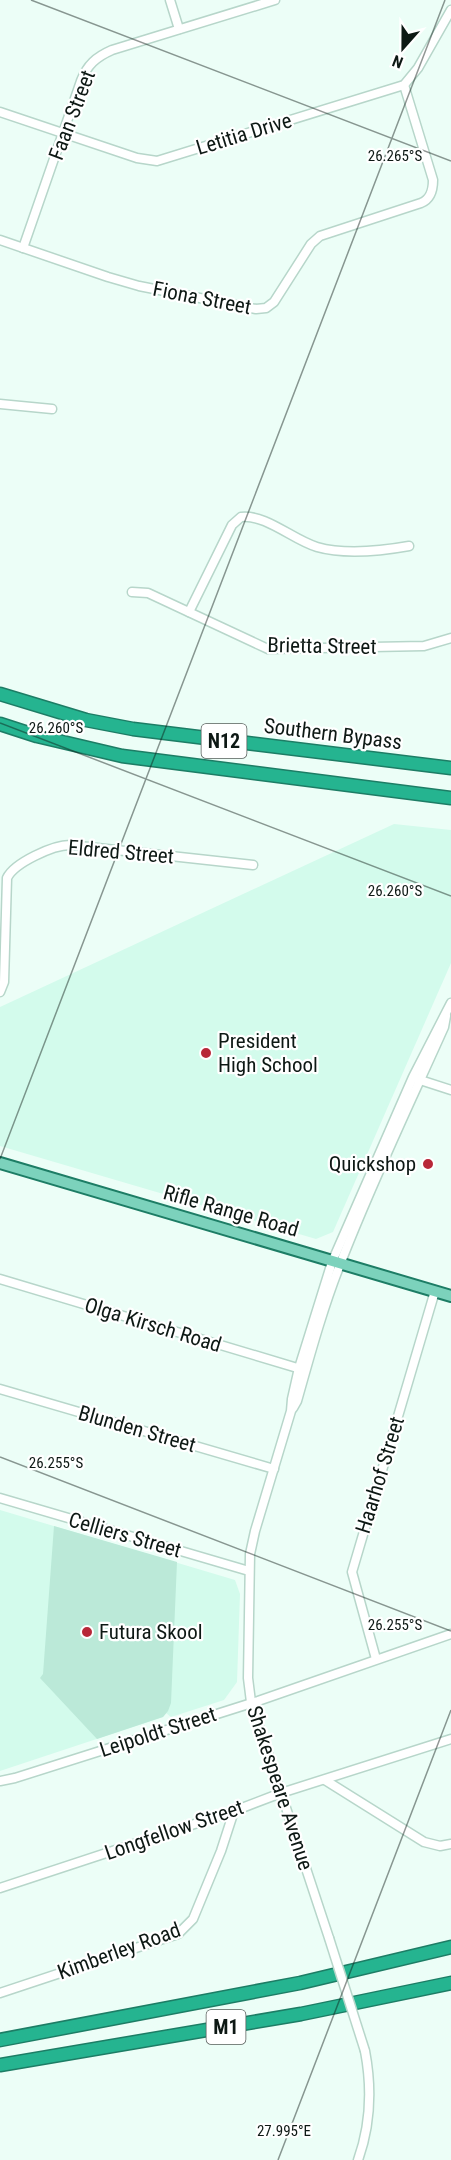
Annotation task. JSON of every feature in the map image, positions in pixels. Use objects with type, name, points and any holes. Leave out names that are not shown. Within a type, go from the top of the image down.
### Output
[{"type":"highway","name":"Southern Bypass","points":[[4,695],[86,720],[133,729],[451,768]]},
{"type":"highway","name":"N12","points":[[0,724],[37,736],[122,756],[451,798]]},
{"type":"highway","name":"M1","points":[[0,2040],[300,1983],[451,1947]]},
{"type":"highway","name":"M1","points":[[0,2065],[301,2014],[451,1983]]},
{"type":"main road","name":"Rifle Range Road","points":[[0,1163],[451,1296]]},
{"type":"street","points":[[170,0],[179,29]]},
{"type":"street","name":"Faan Street","points":[[23,248],[84,73],[95,58],[111,50],[275,0]]},
{"type":"street","points":[[404,85],[418,68],[451,10]]},
{"type":"street","name":"Letitia Drive","points":[[0,112],[144,160],[157,161],[404,85]]},
{"type":"street","name":"Fiona Street","points":[[0,240],[124,282],[244,307],[266,308],[274,302],[311,244],[320,236],[421,204],[430,196],[433,180],[404,85]]},
{"type":"street","points":[[0,404],[52,408]]},
{"type":"street","points":[[189,612],[232,525],[241,517],[260,520],[325,549],[367,550],[409,546]]},
{"type":"street","name":"Brietta Street","points":[[132,592],[148,593],[268,649],[424,646],[451,638]]},
{"type":"street","name":"Eldred Street","points":[[9,874],[50,848],[63,845],[253,865]]},
{"type":"street","points":[[0,867],[9,874],[6,894],[4,982],[0,992]]},
{"type":"street","name":"Shakespeare Avenue","points":[[358,2160],[368,2126],[370,2108],[369,2074],[365,2051],[251,1702],[248,1678],[251,1546],[291,1411],[292,1399],[336,1263],[366,1201],[417,1078],[444,1027],[451,1003]]},
{"type":"street","points":[[417,1078],[451,1090]]},
{"type":"street","name":"Olga Kirsch Road","points":[[0,1279],[303,1369]]},
{"type":"street","name":"Haarhof Street","points":[[376,1659],[352,1572],[435,1291]]},
{"type":"street","name":"Blunden Street","points":[[0,1389],[273,1469]]},
{"type":"street","name":"Celliers Street","points":[[0,1498],[249,1571]]},
{"type":"street","name":"Leipoldt Street","points":[[0,1781],[35,1772],[251,1702],[451,1634]]},
{"type":"street","name":"Longfellow Street","points":[[0,1888],[234,1811],[281,1793],[451,1739]]},
{"type":"street","points":[[325,1780],[424,1842],[440,1846],[451,1844]]},
{"type":"street","name":"Kimberley Road","points":[[0,1993],[178,1934],[193,1919],[221,1851],[234,1811]]},
{"type":"shaded area","name":"President High School","points":[[394,824],[451,830],[451,963],[333,1232],[316,1239],[0,1146],[0,1007]]},
{"type":"shaded area","name":"Futura Skool","points":[[0,1510],[235,1580],[240,1594],[237,1682],[224,1700],[171,1717],[166,1713],[163,1717],[0,1771]]},
{"type":"shaded area","name":"Futura Skool","points":[[54,1526],[177,1562],[171,1703],[163,1717],[97,1739],[40,1678],[43,1674]]},
{"type":"place","name":"President High School","points":[[206,1053]]},
{"type":"place","name":"Quickshop","points":[[428,1164]]},
{"type":"place","name":"Futura Skool","points":[[87,1632]]}]
